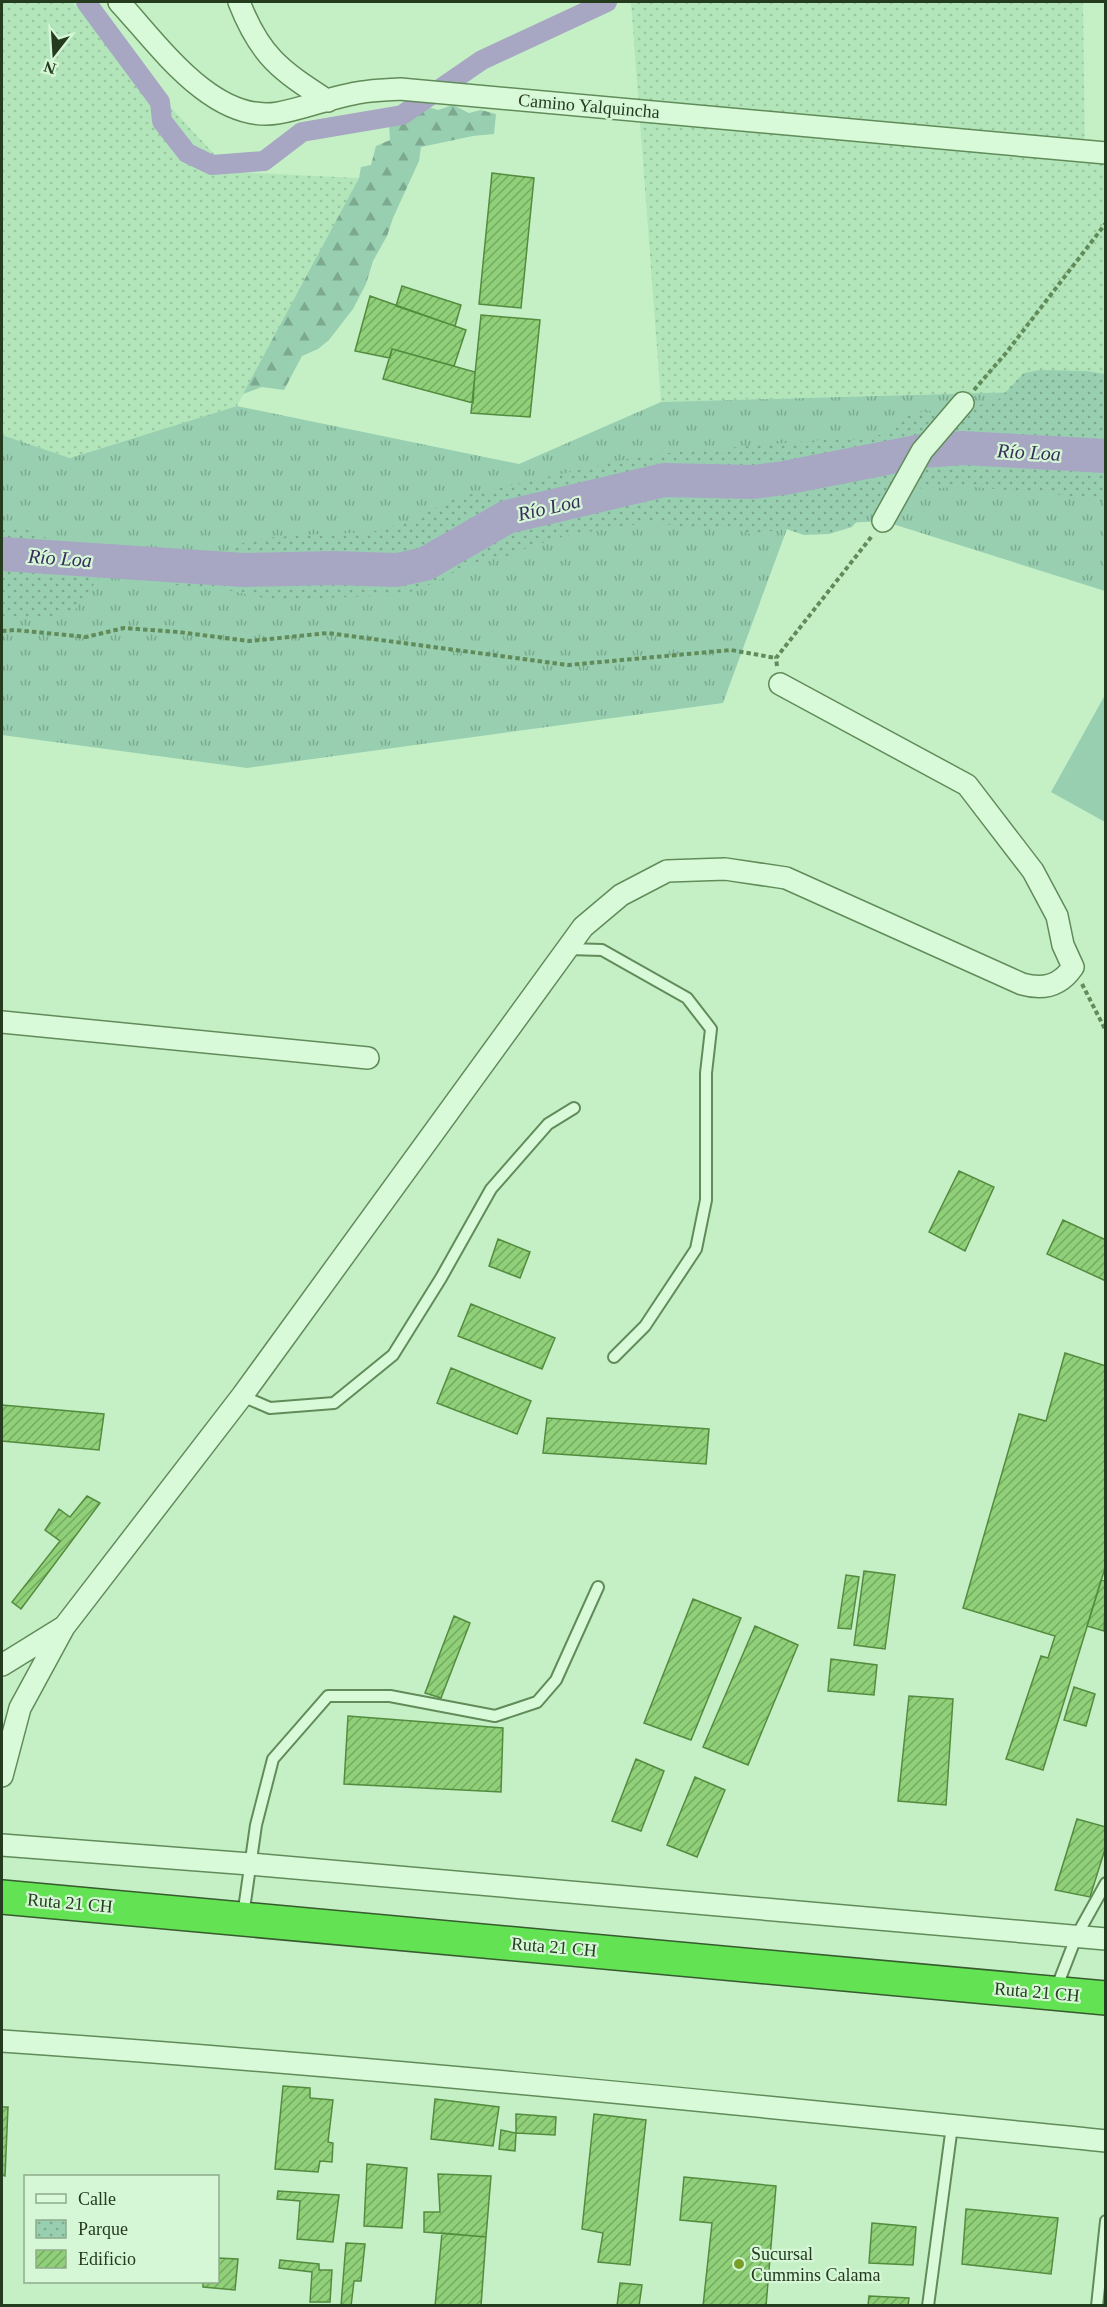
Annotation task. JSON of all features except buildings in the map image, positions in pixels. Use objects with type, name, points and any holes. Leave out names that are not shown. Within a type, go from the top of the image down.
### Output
[{"type":"highway","name":"Ruta 21 CH","points":[[2,1897],[1106,1998]]},
{"type":"street","name":"Camino Yalquincha","points":[[118,2],[189,78],[221,103],[252,115],[277,113],[362,92],[400,89],[1106,153]]},
{"type":"street","points":[[239,2],[250,28],[269,59],[294,80],[328,101]]},
{"type":"street","points":[[883,521],[922,451],[963,403]]},
{"type":"street","points":[[2,1776],[20,1708],[64,1627],[242,1396],[583,927],[621,895],[667,871],[725,869],[786,878],[1022,984],[1038,988],[1053,985],[1065,978],[1073,967],[1063,945],[1057,916],[1033,871],[967,785],[780,684]]},
{"type":"street","points":[[2,1022],[368,1058]]},
{"type":"street","points":[[2,1665],[64,1627]]},
{"type":"street","points":[[2,1845],[250,1864],[1106,1939]]},
{"type":"street","points":[[2,2041],[234,2058],[649,2095],[1106,2141]]},
{"type":"lane","points":[[567,949],[602,950],[687,998],[711,1029],[706,1073],[706,1200],[696,1249],[645,1326],[614,1357]]},
{"type":"lane","points":[[242,1396],[270,1408],[334,1403],[393,1355],[441,1278],[491,1190],[548,1124],[574,1108]]},
{"type":"lane","points":[[242,1919],[256,1825],[273,1759],[328,1696],[390,1696],[495,1716],[537,1702],[556,1680],[598,1587]]},
{"type":"lane","points":[[1055,1993],[1077,1935],[1106,1883]]},
{"type":"lane","points":[[928,2306],[952,2126]]},
{"type":"lane","points":[[1097,2306],[1106,2221]]},
{"type":"path","points":[[963,403],[1006,353],[1106,223]]},
{"type":"path","points":[[780,684],[776,657],[883,521]]},
{"type":"path","points":[[2,631],[15,630],[86,637],[124,628],[249,641],[328,633],[568,665],[731,650],[776,657]]},
{"type":"path","points":[[1073,967],[1106,1031]]},
{"type":"green space","points":[[2,2],[72,2],[231,172],[359,178],[237,406],[70,458],[2,435]]},
{"type":"green space","points":[[631,2],[1083,2],[1085,159],[1105,161],[1105,393],[1090,390],[661,402]]},
{"type":"green space","points":[[453,105],[469,113],[481,110],[496,114],[494,134],[421,147],[419,161],[353,309],[329,340],[318,349],[302,356],[284,390],[262,387],[243,394],[359,178],[361,167],[371,165],[376,146],[390,140],[389,124],[397,108],[425,106],[438,110]]},
{"type":"green space","points":[[1040,370],[1086,371],[1105,374],[1105,502],[1063,495],[972,487],[893,489],[873,503],[852,527],[829,534],[804,535],[786,529],[750,534],[733,526],[688,528],[654,522],[616,527],[565,536],[511,555],[469,564],[436,582],[402,595],[274,600],[222,589],[181,586],[138,576],[101,575],[74,611],[48,617],[2,616],[2,528],[22,528],[49,539],[65,551],[89,557],[138,558],[182,552],[224,553],[251,539],[372,532],[416,519],[450,499],[645,455],[821,440],[860,440],[887,433],[899,419],[911,413],[928,411],[940,421],[956,422],[979,405],[996,402],[1024,373]]},
{"type":"green space","points":[[1090,390],[1105,393],[1105,591],[883,521],[788,526],[723,703],[247,768],[2,735],[2,435],[70,458],[237,406],[519,464],[661,402]]},
{"type":"green space","points":[[1105,695],[1105,822],[1051,792]]},
{"type":"waterway","points":[[86,2],[160,102],[162,121],[187,153],[212,165],[264,161],[302,132],[402,115],[482,60],[607,2]]},
{"type":"waterway","name":"Río Loa","points":[[2,554],[244,570],[335,568],[397,570],[425,564],[507,517],[664,480],[753,482],[922,451],[963,448],[1106,456]]},
{"type":"place","name":"Sucursal Cummins Calama","points":[[739,2264]]}]
